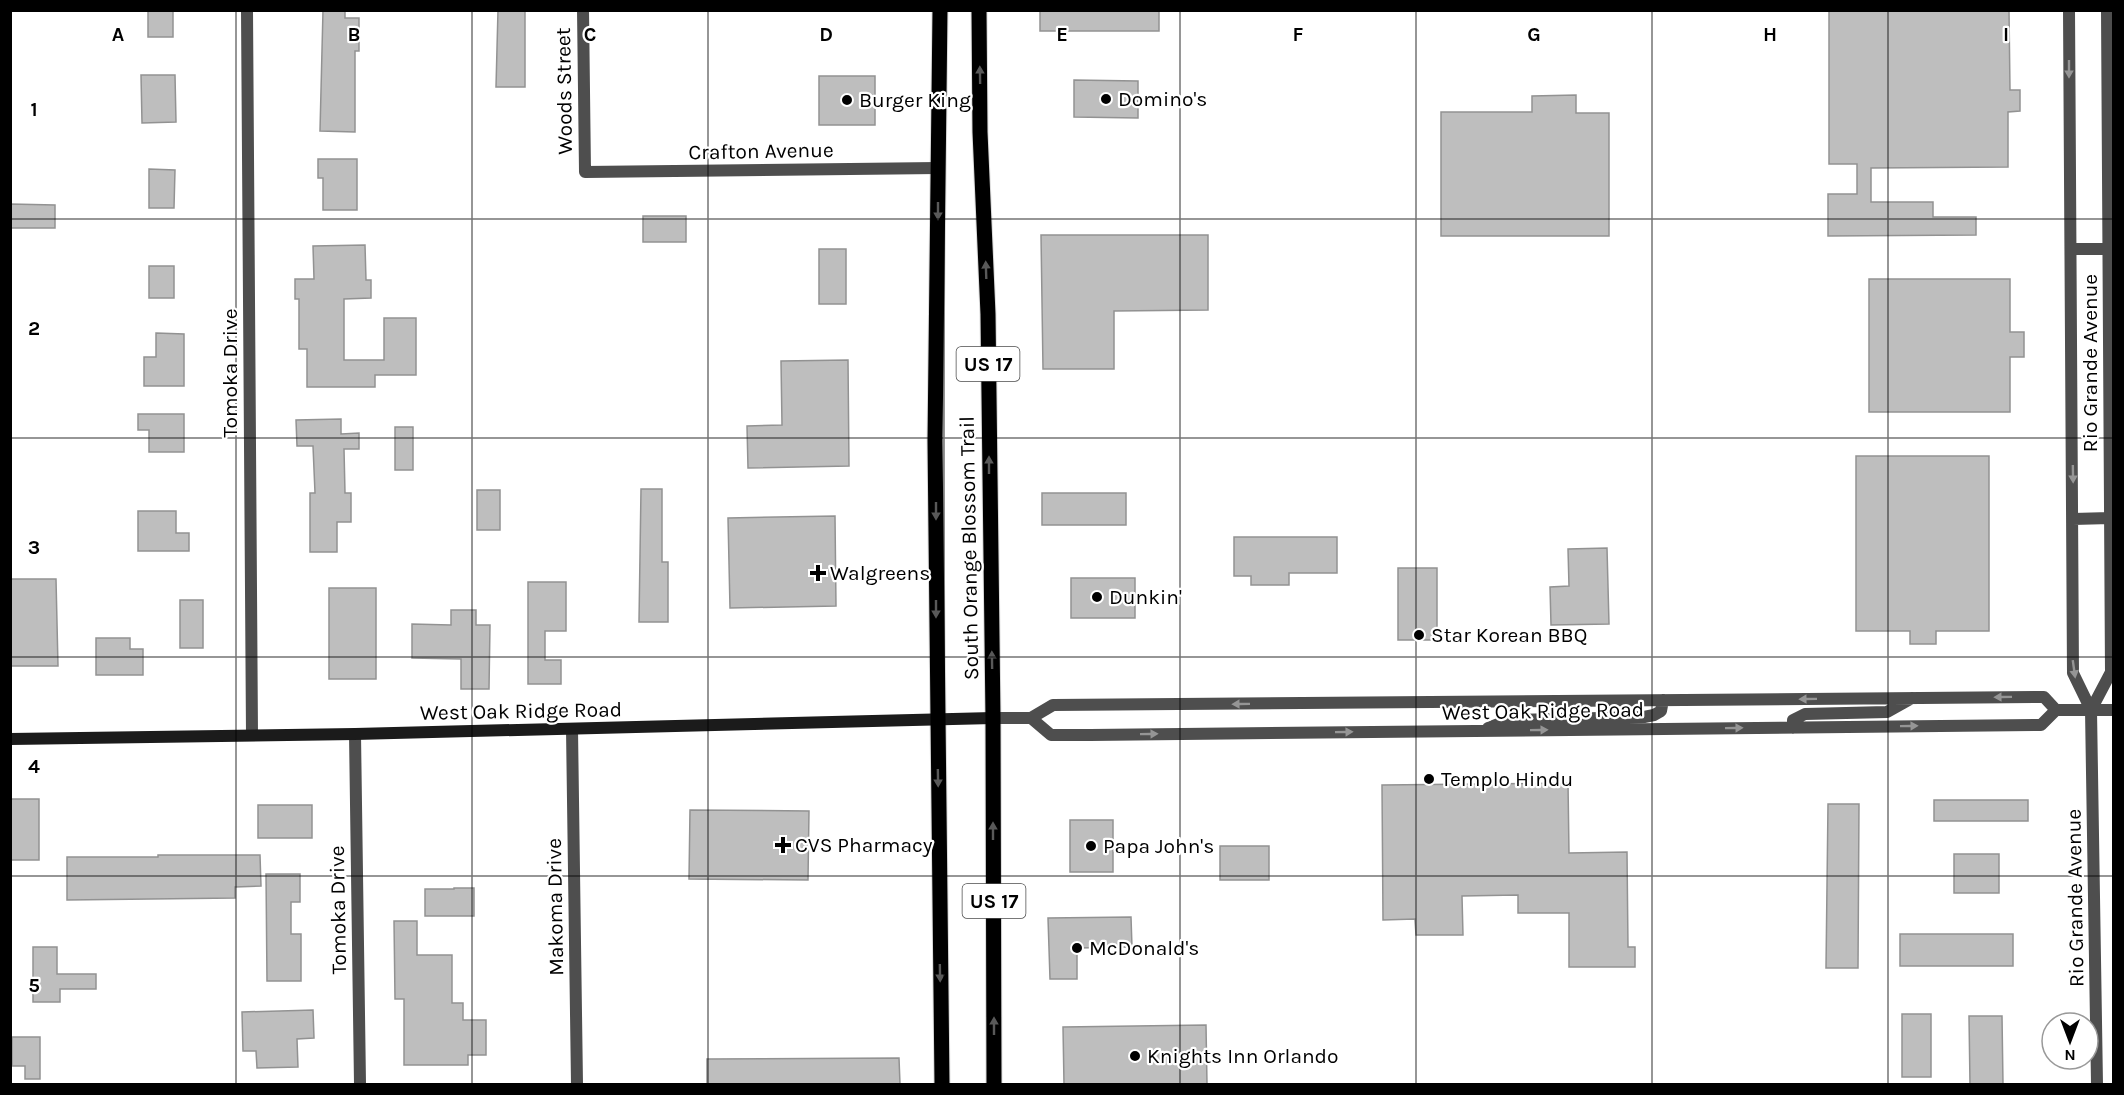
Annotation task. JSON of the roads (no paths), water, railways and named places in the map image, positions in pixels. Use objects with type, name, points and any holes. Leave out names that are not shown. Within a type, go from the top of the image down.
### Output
[{"type":"main road","name":"South Orange Blossom Trail","points":[[940,10],[935,441],[942,1084]]},
{"type":"main road","name":"South Orange Blossom Trail","points":[[979,10],[980,132],[988,314],[993,718],[994,1084]]},
{"type":"main road","name":"West Oak Ridge Road","points":[[10,739],[356,734],[993,718]]},
{"type":"street","name":"Tomoka Drive","points":[[247,10],[252,735]]},
{"type":"street","name":"Woods Street","points":[[583,10],[585,172]]},
{"type":"street","name":"Rio Grande Avenue","points":[[2069,10],[2073,673],[2091,710],[2097,1084]]},
{"type":"street","name":"Rio Grande Avenue","points":[[2091,710],[2111,672],[2107,10]]},
{"type":"street","name":"Crafton Avenue","points":[[585,172],[938,168]]},
{"type":"street","points":[[2071,249],[2109,249]]},
{"type":"street","points":[[2073,519],[2110,518]]},
{"type":"street","name":"West Oak Ridge Road","points":[[993,718],[1031,718],[1053,705],[2044,697],[2056,710]]},
{"type":"street","points":[[1793,728],[1793,720],[1805,714],[1887,712],[1913,698]]},
{"type":"street","points":[[1481,731],[1508,720],[1644,717],[1661,711],[1663,700]]},
{"type":"street","name":"West Oak Ridge Road","points":[[1031,718],[1051,735],[2041,725],[2056,710],[2114,710]]},
{"type":"street","name":"Makoma Drive","points":[[572,729],[577,1084]]},
{"type":"street","name":"Tomoka Drive","points":[[356,734],[360,1084]]},
{"type":"place","name":"Domino's","points":[[1106,99]]},
{"type":"place","name":"Burger King","points":[[847,100]]},
{"type":"place","name":"Walgreens","points":[[818,573]]},
{"type":"place","name":"Dunkin'","points":[[1097,597]]},
{"type":"place","name":"Star Korean BBQ","points":[[1419,635]]},
{"type":"place","name":"Templo Hindu","points":[[1429,779]]},
{"type":"place","name":"CVS Pharmacy","points":[[783,845]]},
{"type":"place","name":"Papa John's","points":[[1091,846]]},
{"type":"place","name":"McDonald's","points":[[1077,948]]},
{"type":"place","name":"Knights Inn Orlando","points":[[1135,1056]]}]
